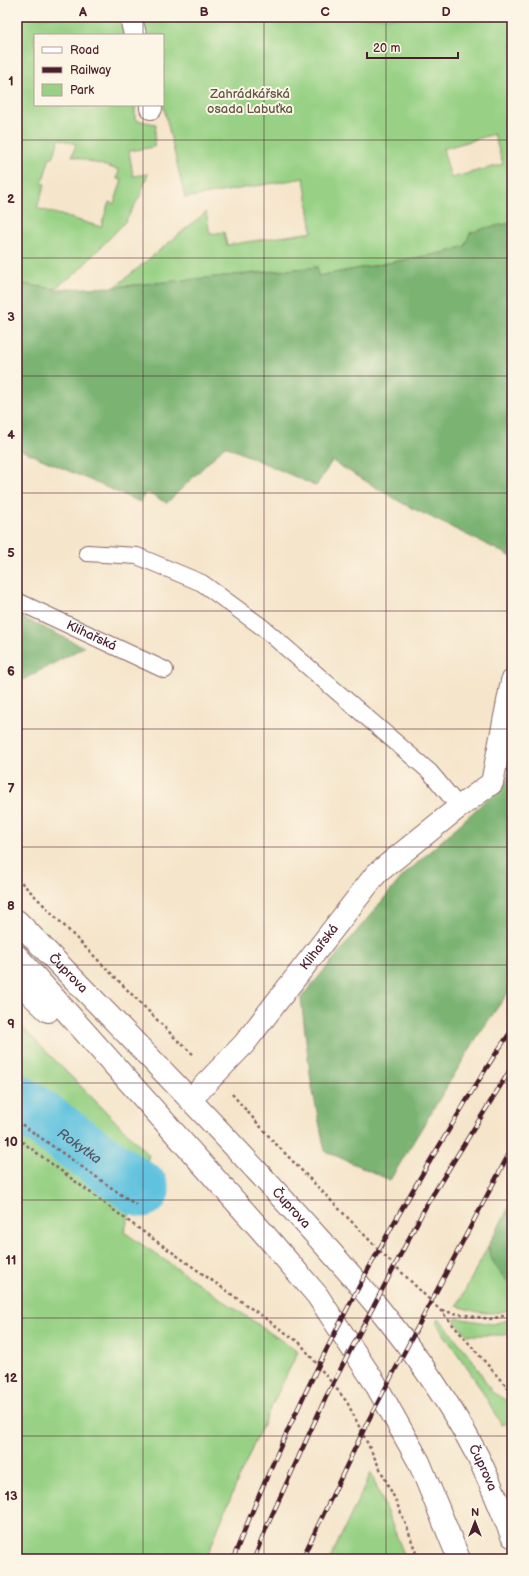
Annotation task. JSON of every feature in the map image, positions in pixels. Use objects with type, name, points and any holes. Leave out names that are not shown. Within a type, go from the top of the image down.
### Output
[{"type":"main road","points":[[131,17],[135,34]]},
{"type":"main road","name":"Klihařská","points":[[191,1099],[244,1044],[376,874],[492,782],[512,681]]},
{"type":"main road","name":"Čuprova","points":[[17,921],[191,1099],[364,1289],[402,1337],[448,1405],[477,1456],[512,1536]]},
{"type":"main road","name":"Čuprova","points":[[17,956],[317,1295],[375,1383],[419,1462],[459,1559]]},
{"type":"main road","name":"Čuprova","points":[[17,981],[156,1113]]},
{"type":"lane","points":[[87,553],[137,556],[202,583],[262,627],[430,772],[459,807]]},
{"type":"lane","name":"Klihařská","points":[[17,601],[165,670]]},
{"type":"path","points":[[17,878],[174,1037],[215,1075],[274,1142],[441,1311],[512,1393]]},
{"type":"path","points":[[17,1121],[136,1205]]},
{"type":"path","points":[[17,1138],[131,1223],[300,1343],[347,1402],[380,1467],[407,1527],[418,1559]]},
{"type":"path","points":[[441,1311],[490,1318],[512,1314]]},
{"type":"green space","points":[[17,17],[120,17],[124,34],[34,34],[34,106],[135,106],[135,120],[156,124],[154,147],[129,151],[133,176],[148,174],[140,196],[125,222],[76,273],[54,289],[17,283]],"holes":[[[59,139],[76,144],[72,156],[119,170],[117,179],[122,180],[114,204],[109,202],[101,227],[37,208],[45,184],[42,183],[50,157],[53,158]]]},
{"type":"green space","name":"Zahrádkářská osada Labuťka","points":[[142,17],[512,17],[512,223],[485,228],[465,246],[447,252],[318,276],[317,267],[115,287],[206,212],[210,234],[224,232],[227,245],[312,232],[304,178],[185,198],[163,106],[164,34],[146,34]],"holes":[[[494,134],[503,164],[451,178],[443,149]]]},
{"type":"green space","points":[[512,223],[512,557],[402,503],[332,461],[316,486],[225,446],[167,503],[146,492],[140,502],[21,450],[17,459],[17,283],[54,289],[115,287],[317,267],[318,276],[447,252],[465,246],[470,233],[485,228]]},
{"type":"green space","points":[[17,615],[84,647],[17,683]]},
{"type":"green space","points":[[512,757],[512,987],[479,1034],[390,1180],[325,1151],[311,1082],[301,998],[402,877],[507,781]]},
{"type":"green space","points":[[17,1022],[149,1155],[124,1232],[298,1352],[249,1454],[206,1559],[17,1559]]},
{"type":"green space","points":[[512,1202],[512,1285],[494,1264],[490,1254],[489,1244]]},
{"type":"green space","points":[[488,1246],[497,1267],[512,1285],[512,1309],[484,1313],[457,1306]]},
{"type":"green space","points":[[439,1318],[472,1359],[492,1392],[512,1404],[512,1435],[506,1423],[502,1425],[476,1381],[437,1324]]},
{"type":"green space","points":[[457,1318],[492,1324],[512,1319],[512,1333],[505,1335],[467,1335],[454,1320]]},
{"type":"green space","points":[[371,1473],[406,1559],[330,1559]]},
{"type":"waterway","name":"Rokytka","points":[[17,1101],[142,1190]]},
{"type":"railway","points":[[233,1559],[254,1507],[300,1404],[350,1303],[433,1156],[481,1076],[512,1030]]},
{"type":"railway","points":[[254,1559],[267,1526],[326,1397],[427,1204],[512,1067]]},
{"type":"railway","points":[[302,1559],[367,1423],[512,1148]]}]
